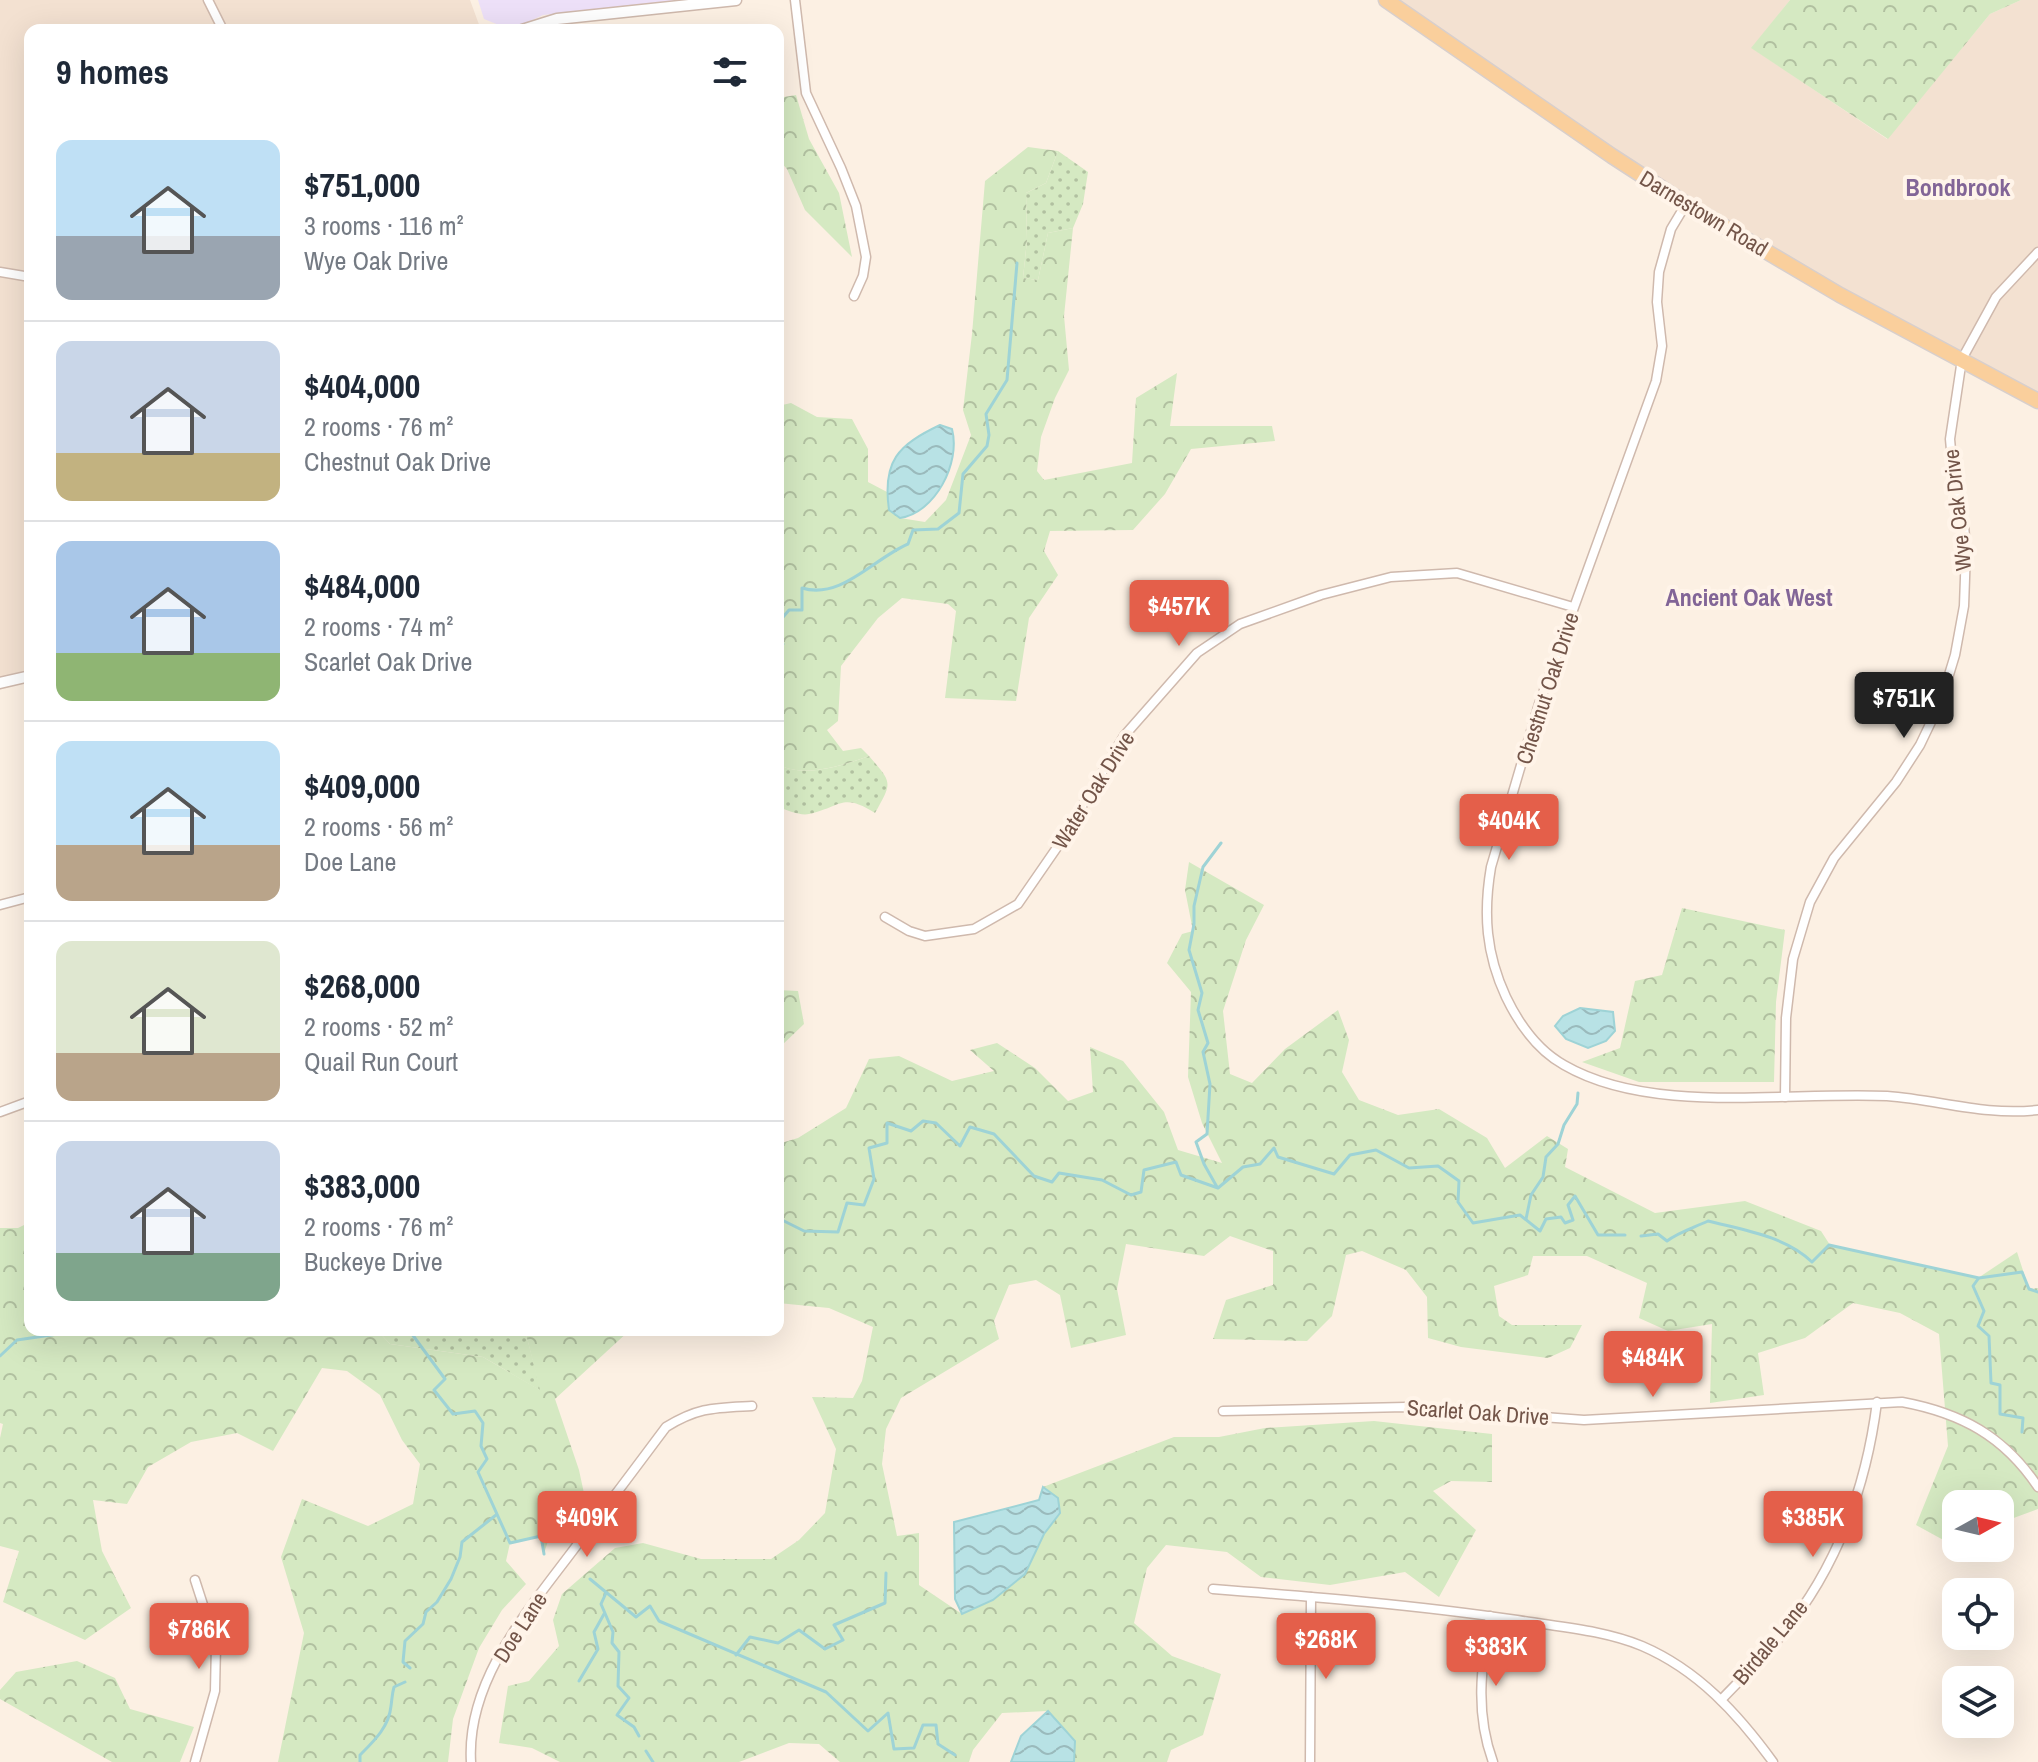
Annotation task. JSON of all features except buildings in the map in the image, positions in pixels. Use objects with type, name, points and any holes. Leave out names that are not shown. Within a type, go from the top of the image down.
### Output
[{"type":"main road","name":"Darnestown Road","points":[[1393,2],[1612,156],[1686,204],[1840,295],[2038,401]]},
{"type":"street","points":[[208,0],[220,24]]},
{"type":"street","points":[[541,24],[557,19],[736,0]]},
{"type":"street","points":[[795,0],[806,93],[856,206],[866,257],[863,276],[854,296]]},
{"type":"street","name":"Chestnut Oak Drive","points":[[1686,204],[1671,229],[1659,272],[1657,302],[1662,346],[1656,381],[1539,704],[1491,867],[1486,928],[1495,974],[1515,1016],[1537,1045],[1562,1064],[1590,1079],[1666,1094],[1888,1096],[1972,1110],[2010,1113],[2038,1110]]},
{"type":"street","points":[[1962,359],[1996,297],[2038,252]]},
{"type":"street","points":[[0,272],[24,276]]},
{"type":"street","name":"Wye Oak Drive","points":[[1785,1097],[1786,1018],[1793,959],[1810,902],[1834,858],[1896,782],[1920,745],[1941,701],[1955,655],[1964,606],[1966,550],[1950,439],[1962,359]]},
{"type":"street","name":"Water Oak Drive","points":[[885,917],[925,936],[974,929],[1018,904],[1058,846],[1124,736],[1197,653],[1240,624],[1321,595],[1391,577],[1457,573],[1573,607]]},
{"type":"street","points":[[0,683],[24,677]]},
{"type":"street","points":[[0,905],[24,899]]},
{"type":"street","points":[[0,1112],[24,1103]]},
{"type":"street","name":"Birdale Lane","points":[[1721,1700],[1781,1636],[1822,1576],[1859,1494],[1872,1446],[1877,1402]]},
{"type":"street","name":"Scarlet Oak Drive","points":[[1223,1411],[1406,1407],[1584,1420],[1902,1402],[1968,1421],[2005,1447],[2038,1487]]},
{"type":"street","name":"Doe Lane","points":[[471,1762],[476,1716],[490,1673],[522,1619],[666,1427],[688,1413],[752,1406]]},
{"type":"street","points":[[195,1580],[216,1645],[215,1691],[195,1762]]},
{"type":"street","points":[[1213,1589],[1490,1616],[1597,1632],[1621,1639],[1644,1647],[1679,1666],[1721,1700],[1773,1762]]},
{"type":"street","points":[[1310,1762],[1311,1597]]},
{"type":"street","points":[[1490,1616],[1480,1674],[1480,1707],[1485,1739],[1493,1762]]},
{"type":"shaded area","points":[[0,0],[470,0],[479,24],[24,24],[24,677],[0,683]]},
{"type":"shaded area","points":[[478,0],[693,0],[543,15],[524,24],[496,24],[484,19]]},
{"type":"shaded area","points":[[1386,0],[1790,0],[1752,48],[1887,139],[1990,14],[2021,0],[2038,0],[2038,401],[1787,263]]},
{"type":"green space","points":[[1790,0],[2021,0],[1990,14],[1888,139],[1751,48]]},
{"type":"green space","points":[[796,95],[809,139],[839,193],[852,257],[805,210],[784,166],[784,97]]},
{"type":"green space","points":[[1028,147],[1058,151],[1046,183],[1026,193],[1027,240],[1023,278],[1038,280],[1048,233],[1073,228],[1064,316],[1069,370],[1041,437],[1037,471],[1044,480],[1132,463],[1136,398],[1177,373],[1170,426],[1272,426],[1275,441],[1191,449],[1165,494],[1133,530],[1050,531],[1044,551],[1058,575],[1029,618],[1016,701],[945,698],[956,611],[948,604],[902,598],[878,618],[841,666],[838,721],[827,730],[843,751],[861,748],[869,756],[823,769],[788,768],[784,766],[784,405],[791,403],[817,417],[852,419],[868,449],[868,482],[887,492],[889,510],[900,518],[925,522],[946,500],[971,435],[963,410],[985,181]]},
{"type":"green space","points":[[1058,151],[1088,172],[1083,204],[1073,228],[1048,233],[1038,280],[1023,278],[1027,240],[1026,193],[1046,183]]},
{"type":"green space","points":[[869,756],[886,777],[887,783],[875,813],[848,802],[805,814],[784,809],[784,766],[811,770]]},
{"type":"green space","points":[[1189,862],[1264,905],[1246,940],[1223,1011],[1230,1074],[1252,1083],[1285,1049],[1338,1010],[1349,1040],[1342,1072],[1359,1100],[1398,1115],[1439,1109],[1487,1138],[1505,1168],[1547,1136],[1568,1149],[1565,1167],[1655,1213],[1745,1201],[1821,1231],[1830,1245],[1978,1278],[2017,1252],[2029,1289],[2038,1288],[2038,1509],[2014,1518],[2014,1490],[1942,1490],[1942,1539],[1916,1525],[1948,1446],[1939,1334],[1900,1313],[1853,1303],[1805,1338],[1758,1353],[1764,1395],[1710,1403],[1712,1324],[1668,1331],[1639,1318],[1647,1283],[1587,1256],[1533,1256],[1528,1275],[1494,1286],[1499,1316],[1512,1325],[1582,1325],[1570,1348],[1548,1358],[1461,1347],[1428,1338],[1427,1297],[1406,1270],[1362,1251],[1346,1255],[1332,1316],[1307,1341],[1213,1339],[1226,1300],[1273,1285],[1273,1251],[1230,1236],[1204,1256],[1126,1244],[1117,1289],[1126,1335],[1071,1348],[1060,1295],[1036,1280],[1009,1285],[994,1321],[999,1339],[901,1398],[886,1429],[882,1464],[897,1536],[919,1533],[919,1585],[962,1614],[993,1600],[1025,1574],[1044,1534],[1060,1514],[1058,1498],[1043,1487],[1174,1437],[1219,1437],[1265,1428],[1374,1421],[1492,1434],[1492,1482],[1451,1481],[1433,1491],[1476,1530],[1439,1597],[1405,1572],[1330,1585],[1261,1577],[1227,1552],[1166,1545],[1147,1568],[1134,1623],[1172,1656],[1221,1674],[1203,1735],[1171,1750],[1167,1762],[1074,1762],[1075,1741],[1047,1711],[1002,1713],[973,1750],[969,1762],[840,1762],[819,1744],[789,1743],[739,1762],[560,1762],[532,1748],[499,1743],[508,1686],[529,1681],[559,1646],[553,1620],[562,1594],[615,1548],[643,1543],[701,1559],[771,1559],[799,1540],[825,1513],[836,1449],[812,1397],[853,1398],[862,1381],[873,1327],[829,1308],[784,1304],[784,1142],[798,1138],[846,1108],[869,1059],[899,1056],[952,1081],[994,1071],[970,1050],[997,1043],[1035,1068],[1068,1101],[1093,1092],[1090,1047],[1123,1061],[1164,1112],[1178,1150],[1222,1163],[1202,1123],[1188,1077],[1191,992],[1167,963],[1182,934],[1193,931],[1185,890]]},
{"type":"green space","points":[[1682,908],[1785,930],[1776,1002],[1774,1082],[1639,1082],[1582,1062],[1620,1048],[1635,981],[1662,975]]},
{"type":"green space","points":[[784,990],[798,991],[804,1024],[784,1043]]},
{"type":"green space","points":[[24,1225],[24,1336],[383,1336],[390,1344],[483,1357],[540,1390],[526,1336],[623,1336],[555,1399],[585,1498],[556,1514],[544,1554],[541,1536],[510,1543],[506,1561],[526,1584],[502,1610],[479,1648],[453,1719],[448,1762],[278,1762],[304,1633],[281,1557],[302,1499],[368,1526],[413,1504],[420,1464],[402,1440],[380,1395],[347,1371],[322,1368],[273,1451],[237,1433],[191,1442],[148,1467],[127,1504],[93,1500],[102,1551],[131,1608],[85,1640],[3,1602],[19,1551],[0,1546],[0,1438],[3,1424],[0,1423],[0,1228]]},
{"type":"green space","points":[[383,1336],[527,1336],[541,1391],[483,1357],[390,1344]]},
{"type":"green space","points":[[77,1661],[115,1678],[130,1709],[194,1727],[180,1762],[112,1762],[0,1699],[0,1690],[16,1672]]},
{"type":"water","points":[[940,425],[952,429],[953,457],[949,471],[934,497],[924,507],[900,518],[889,510],[887,493],[891,467],[896,457],[913,440]]},
{"type":"water","points":[[1580,1008],[1613,1012],[1615,1031],[1606,1041],[1588,1048],[1566,1039],[1555,1026],[1563,1016]]},
{"type":"water","points":[[1043,1487],[1058,1498],[1060,1513],[1044,1534],[1025,1574],[993,1600],[962,1614],[955,1599],[954,1522],[1039,1500]]},
{"type":"water","points":[[1048,1711],[1075,1741],[1074,1762],[1011,1762],[1021,1736]]},
{"type":"waterway","points":[[784,616],[789,610],[802,610],[802,588],[816,590],[843,583],[908,544],[913,530],[938,529],[959,513],[963,474],[987,446],[986,414],[1007,380],[1017,263]]},
{"type":"waterway","points":[[1217,1187],[1196,1142],[1207,1134],[1210,1084],[1203,1052],[1208,1043],[1198,1010],[1202,993],[1189,950],[1203,867],[1221,843]]},
{"type":"waterway","points":[[1526,1219],[1531,1195],[1543,1177],[1546,1157],[1558,1144],[1564,1125],[1577,1104],[1578,1093]]},
{"type":"waterway","points":[[784,1221],[804,1231],[838,1232],[847,1203],[864,1205],[874,1179],[869,1148],[887,1143],[887,1123],[911,1131],[923,1121],[936,1123],[960,1146],[970,1127],[994,1134],[1034,1176],[1052,1182],[1059,1173],[1102,1180],[1131,1195],[1141,1192],[1144,1170],[1176,1162],[1181,1175],[1218,1188],[1243,1167],[1260,1164],[1274,1148],[1278,1157],[1334,1174],[1350,1155],[1376,1150],[1409,1168],[1438,1166],[1459,1181],[1458,1202],[1473,1223],[1520,1215],[1540,1231],[1546,1219],[1561,1217],[1565,1223],[1573,1220],[1568,1205],[1575,1196],[1598,1235],[1625,1235]]},
{"type":"waterway","points":[[1641,1236],[1658,1234],[1667,1241],[1708,1221],[1776,1240],[1812,1262],[1829,1245],[1979,1278],[2022,1272],[2029,1289],[2038,1292]]},
{"type":"waterway","points":[[1978,1279],[1973,1286],[1984,1311],[1978,1326],[1989,1336],[1991,1383],[2000,1385],[2000,1414],[2023,1418],[2022,1432]]},
{"type":"waterway","points":[[0,1356],[17,1340],[44,1336]]},
{"type":"waterway","points":[[413,1336],[445,1379],[434,1390],[453,1414],[475,1411],[483,1423],[481,1446],[487,1459],[478,1472],[510,1543],[541,1536],[544,1554]]},
{"type":"waterway","points":[[410,1668],[403,1662],[405,1641],[423,1624],[426,1612],[437,1602],[451,1579],[462,1542],[496,1515]]},
{"type":"waterway","points":[[736,1655],[750,1637],[778,1643],[799,1630],[825,1649],[843,1640],[834,1625],[885,1603],[886,1573]]},
{"type":"waterway","points":[[590,1579],[636,1617],[650,1606],[659,1621],[826,1692],[868,1731],[888,1713],[894,1749],[914,1748],[923,1725],[936,1725],[938,1744],[955,1755]]},
{"type":"waterway","points":[[606,1593],[601,1604],[613,1632],[612,1643],[619,1652],[618,1686],[629,1698],[617,1715],[634,1727],[639,1736]]},
{"type":"waterway","points":[[579,1681],[598,1649],[594,1632],[604,1614]]},
{"type":"waterway","points":[[360,1762],[360,1755],[387,1721],[394,1687],[405,1682]]},
{"type":"waterway","points":[[646,1751],[653,1762]]},
{"type":"district","name":"Bondbrook","points":[[1958,187]]},
{"type":"district","name":"Ancient Oak West","points":[[1749,597]]}]
